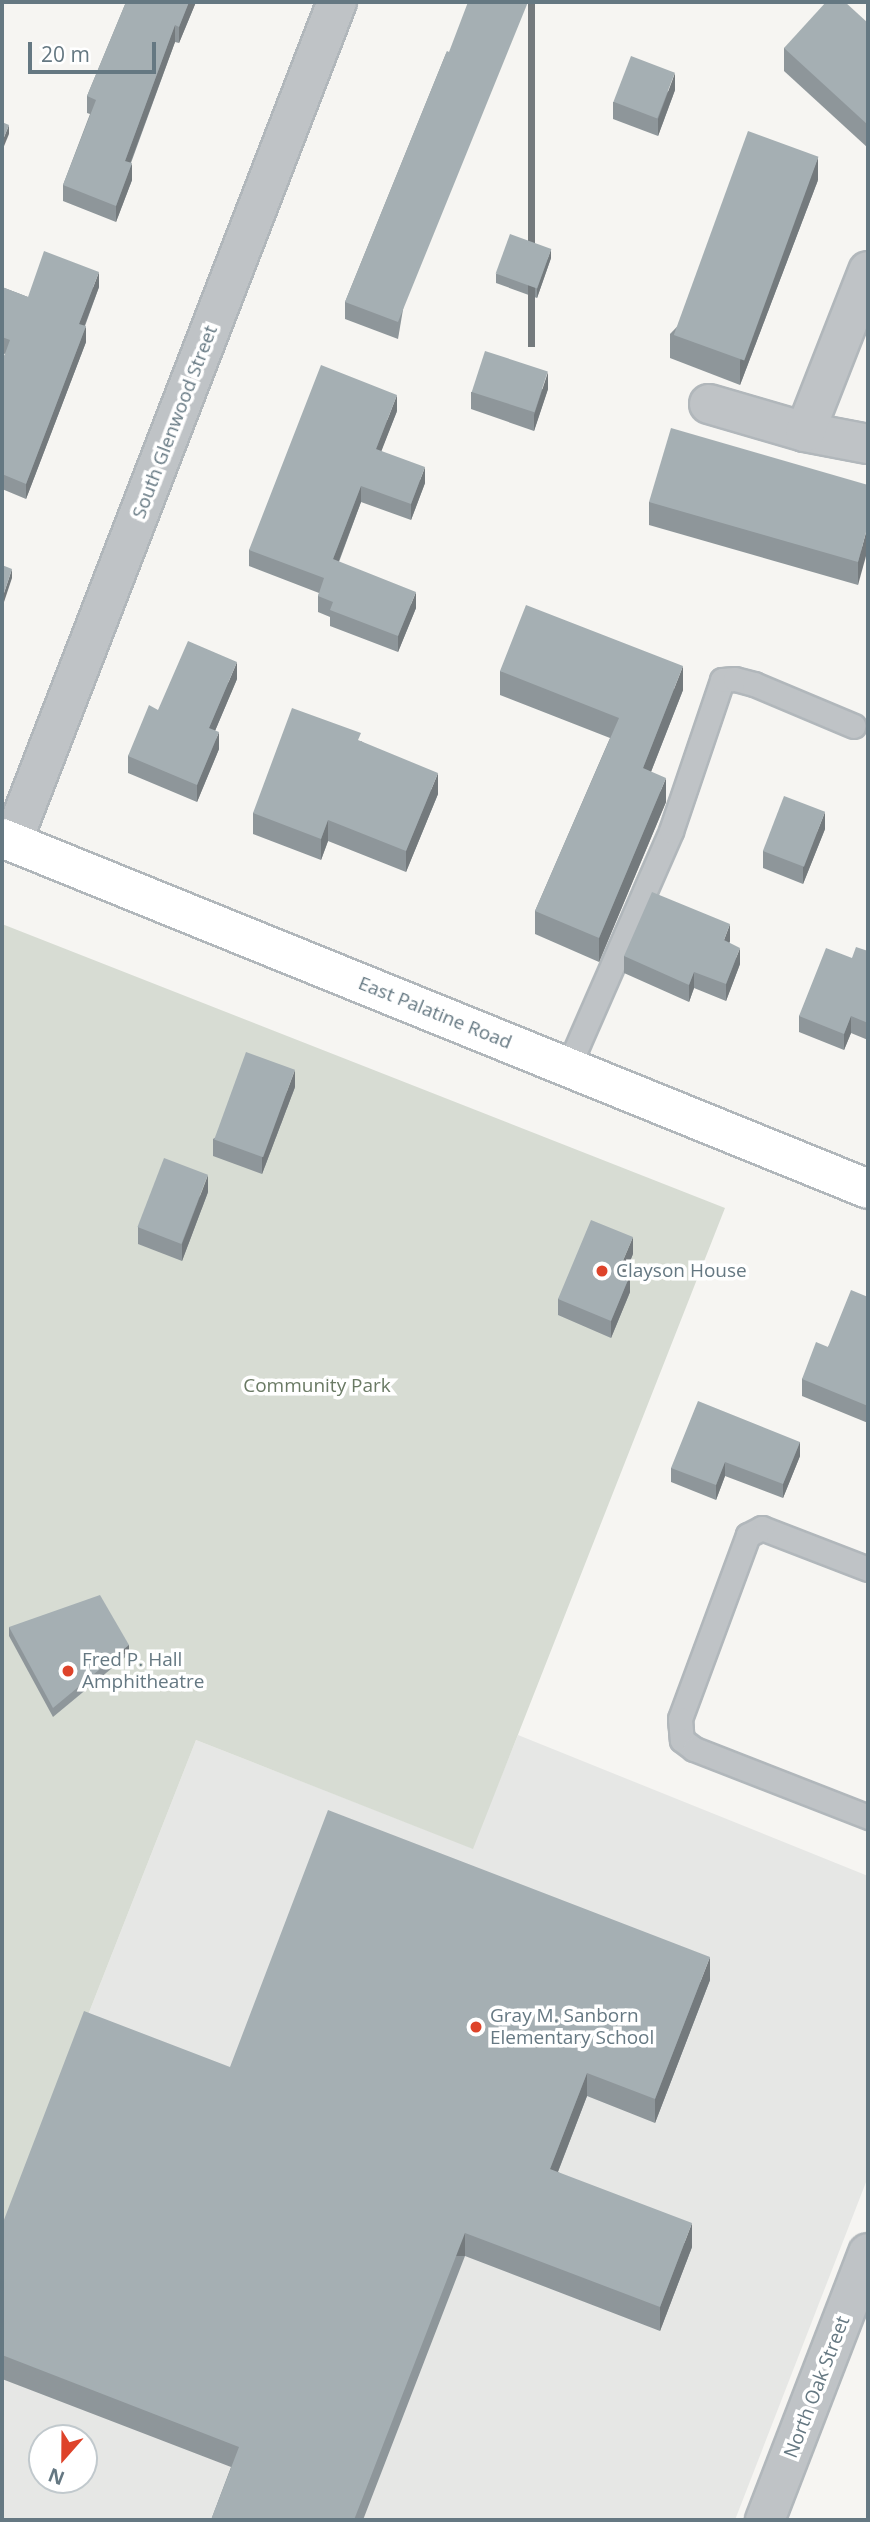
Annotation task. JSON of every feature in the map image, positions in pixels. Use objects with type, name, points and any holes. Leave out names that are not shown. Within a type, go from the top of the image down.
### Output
[{"type":"main road","name":"East Palatine Road","points":[[7,840],[868,1189]]},
{"type":"street","name":"South Glenwood Street","points":[[7,840],[337,2]]},
{"type":"street","points":[[805,432],[868,271]]},
{"type":"street","points":[[709,404],[805,432],[868,444]]},
{"type":"street","name":"North Oak Street","points":[[765,2520],[868,2253]]},
{"type":"lane","points":[[568,1067],[671,831],[722,680],[735,679],[754,684],[854,726]]},
{"type":"lane","points":[[868,1569],[762,1528],[748,1535],[680,1719],[682,1740],[694,1749],[868,1816]]},
{"type":"shaded area","name":"Gray M. Sanborn Elementary School","points":[[518,1735],[868,1876],[868,2177],[735,2520],[2,2520],[2,2234],[196,1740],[472,1848]]},
{"type":"green space","name":"Community Park","points":[[2,924],[725,1208],[473,1849],[196,1740],[2,2234]]},
{"type":"building","points":[[126,2],[189,2],[179,27],[175,25],[125,161],[132,163],[116,206],[63,185],[96,100],[87,96]]},
{"type":"building","points":[[468,2],[528,2],[398,322],[345,302]]},
{"type":"building","points":[[826,2],[845,2],[868,23],[868,125],[784,48]]},
{"type":"building","points":[[631,56],[675,73],[657,119],[613,102]]},
{"type":"building","points":[[2,122],[9,125],[2,142]]},
{"type":"building","points":[[748,131],[818,157],[744,361],[674,335]]},
{"type":"building","points":[[510,234],[551,249],[537,289],[496,273]]},
{"type":"building","points":[[44,251],[99,272],[79,324],[86,326],[26,484],[2,474],[2,362],[10,340],[2,337],[2,287],[28,297]]},
{"type":"building","points":[[485,351],[548,371],[534,412],[472,392]]},
{"type":"building","points":[[321,365],[397,395],[376,449],[425,467],[411,504],[361,486],[333,559],[416,592],[398,636],[330,610],[333,602],[318,596],[324,578],[249,550]]},
{"type":"building","points":[[671,428],[868,485],[868,525],[858,562],[649,502]]},
{"type":"building","points":[[2,565],[12,569],[2,599]]},
{"type":"building","points":[[526,605],[683,666],[643,768],[666,778],[599,938],[535,911],[619,718],[500,671]]},
{"type":"building","points":[[188,641],[237,662],[209,728],[219,732],[197,785],[128,756],[149,705],[158,710]]},
{"type":"building","points":[[292,708],[361,733],[358,740],[438,773],[406,851],[328,820],[321,839],[253,813]]},
{"type":"building","points":[[784,796],[825,812],[804,867],[763,851]]},
{"type":"building","points":[[652,892],[730,924],[724,940],[740,948],[726,984],[694,972],[689,985],[624,956]]},
{"type":"building","points":[[856,947],[868,951],[868,1023],[851,1016],[844,1034],[799,1016],[826,948],[852,958]]},
{"type":"building","points":[[246,1052],[295,1070],[263,1157],[214,1139]]},
{"type":"building","points":[[164,1158],[208,1175],[181,1244],[137,1227]]},
{"type":"building","name":"Clayson House","points":[[591,1220],[633,1237],[619,1270],[630,1275],[611,1321],[558,1299]]},
{"type":"building","points":[[851,1290],[868,1297],[868,1406],[802,1379],[816,1342],[828,1347]]},
{"type":"building","points":[[698,1401],[800,1442],[783,1484],[725,1462],[716,1485],[671,1468]]},
{"type":"building","name":"Fred P. Hall Amphitheatre","points":[[100,1595],[129,1645],[53,1708],[9,1627]]},
{"type":"building","points":[[328,1810],[710,1957],[655,2099],[587,2073],[550,2169],[692,2223],[660,2307],[465,2233],[354,2520],[211,2520],[239,2447],[2,2355],[2,2225],[84,2011],[230,2067]]},
{"type":"place","name":"Clayson House","points":[[602,1271]]},
{"type":"place","name":"Fred P. Hall Amphitheatre","points":[[68,1671]]},
{"type":"place","name":"Gray M. Sanborn Elementary School","points":[[476,2027]]}]
